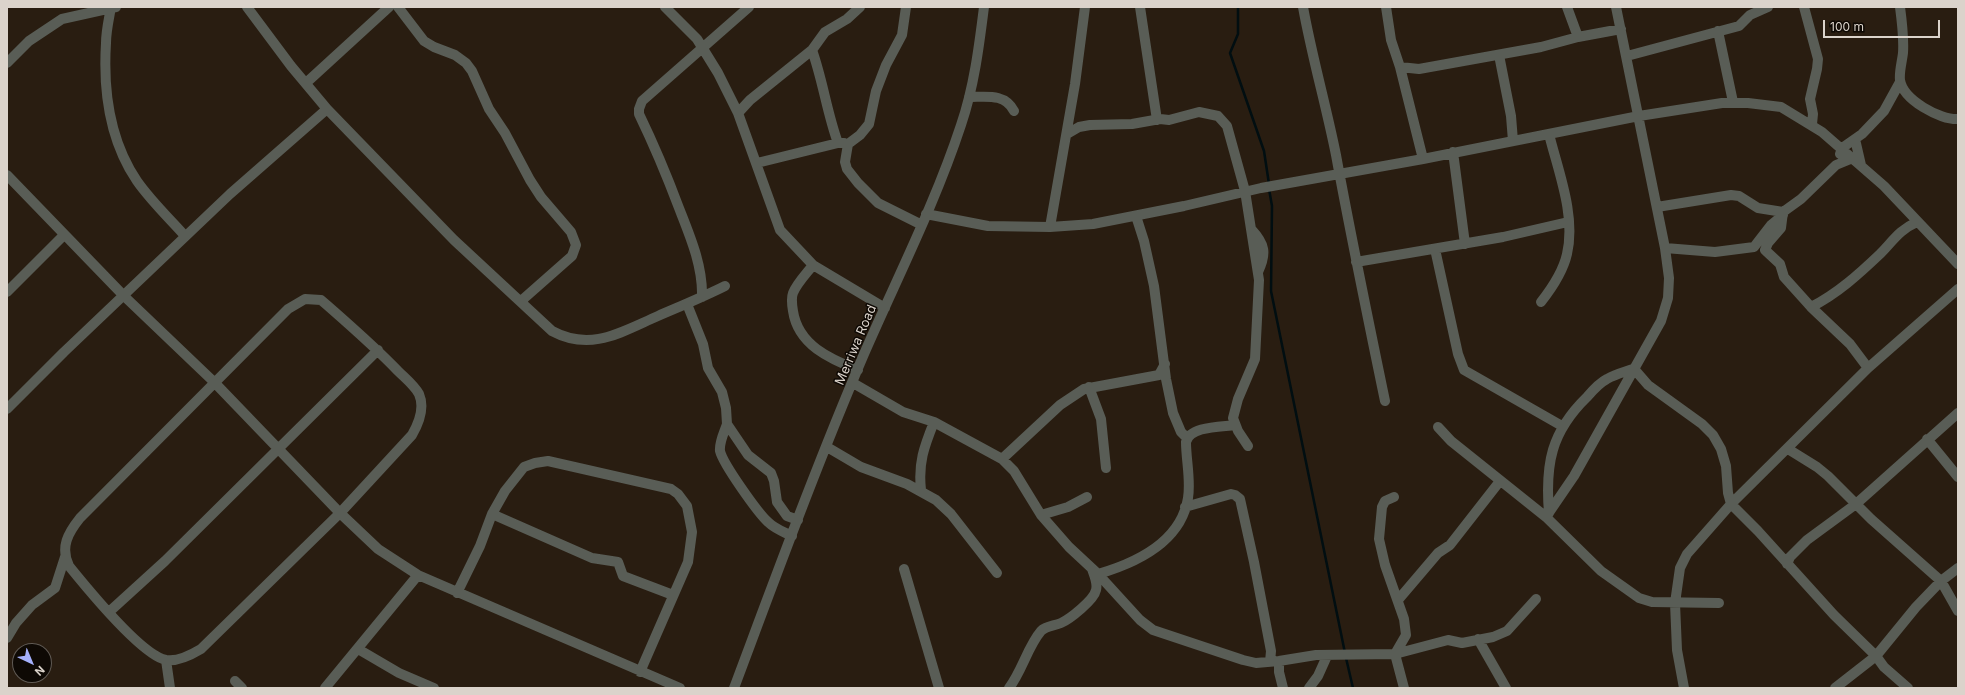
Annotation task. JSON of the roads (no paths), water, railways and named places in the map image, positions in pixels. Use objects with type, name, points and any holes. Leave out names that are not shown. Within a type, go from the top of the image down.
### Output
[{"type":"street","points":[[7,63],[29,41],[62,19],[112,7],[106,42],[105,63],[111,124],[117,142],[137,181],[185,236]]},
{"type":"street","points":[[248,7],[327,109],[454,240],[552,331],[572,339],[590,340],[613,336],[725,286]]},
{"type":"street","points":[[306,83],[389,7]]},
{"type":"street","points":[[398,7],[424,41],[434,47],[455,55],[471,69],[488,109],[505,133],[530,180],[541,197],[568,228],[574,238],[576,245],[572,256],[521,301]]},
{"type":"street","points":[[665,7],[690,31],[718,73],[738,113],[780,230],[813,265],[885,308]]},
{"type":"street","points":[[702,297],[703,286],[698,261],[688,228],[671,184],[639,114],[639,109],[642,101],[701,47],[749,7]]},
{"type":"street","points":[[738,113],[750,100],[812,50],[825,32],[847,19],[860,7]]},
{"type":"street","points":[[757,163],[843,143],[860,135],[869,124],[876,91],[886,65],[902,35],[904,7]]},
{"type":"street","name":"Merriwa Road","points":[[734,688],[798,520],[858,370],[922,225],[961,125],[969,97],[977,57],[984,7]]},
{"type":"street","points":[[1050,227],[1081,47],[1085,7]]},
{"type":"street","points":[[1140,7],[1157,120]]},
{"type":"street","points":[[1303,7],[1311,53],[1336,154],[1356,262],[1385,401]]},
{"type":"street","points":[[1386,7],[1391,40],[1400,67],[1423,159]]},
{"type":"street","points":[[1567,7],[1578,37]]},
{"type":"street","points":[[1547,515],[1574,476],[1661,321],[1666,308],[1669,278],[1665,248],[1616,7]]},
{"type":"street","points":[[1627,56],[1739,26],[1750,15],[1768,7]]},
{"type":"street","points":[[1804,7],[1818,59],[1810,99],[1813,114],[1812,124]]},
{"type":"street","points":[[1665,248],[1715,252],[1754,247],[1771,225],[1783,213],[1801,199],[1836,165],[1842,148],[1855,139],[1884,111],[1900,82],[1903,52],[1900,7]]},
{"type":"street","points":[[1400,67],[1419,69],[1541,47],[1578,37],[1621,29]]},
{"type":"street","points":[[1718,31],[1733,102]]},
{"type":"street","points":[[812,50],[819,69],[831,124],[843,143],[844,162],[847,169],[858,183],[878,203],[922,225]]},
{"type":"street","points":[[1499,55],[1512,116],[1513,141]]},
{"type":"street","points":[[1404,83],[1413,72],[1419,69]]},
{"type":"street","points":[[1900,82],[1909,94],[1925,109],[1944,118],[1958,119]]},
{"type":"street","points":[[969,97],[1001,98],[1008,103],[1014,111]]},
{"type":"street","points":[[926,214],[988,226],[1050,227],[1093,224],[1136,216],[1245,191],[1423,159],[1638,116],[1733,102],[1764,104],[1781,107],[1812,124],[1842,148],[1884,186],[1958,264]]},
{"type":"street","points":[[7,409],[185,236],[272,156],[327,109]]},
{"type":"street","points":[[1067,134],[1079,127],[1090,125],[1132,124],[1157,120],[1169,120],[1199,112],[1220,118],[1227,126],[1245,191],[1251,230],[1263,245],[1263,256],[1258,272],[1260,290],[1255,359],[1238,399],[1234,414],[1235,425],[1248,446]]},
{"type":"street","points":[[1541,302],[1556,281],[1567,255],[1568,222],[1566,202],[1549,134]]},
{"type":"street","points":[[1855,139],[1857,161]]},
{"type":"street","points":[[1453,152],[1465,244]]},
{"type":"street","points":[[1836,165],[1857,161]]},
{"type":"street","points":[[7,175],[124,296],[214,382],[340,513],[378,549],[418,575],[457,593],[580,644],[640,672],[680,688]]},
{"type":"street","points":[[1657,207],[1731,195],[1739,196],[1758,208],[1783,213]]},
{"type":"street","points":[[1783,213],[1781,228],[1768,243],[1765,250],[1780,264],[1784,277],[1850,344],[1868,368]]},
{"type":"street","points":[[1136,216],[1144,241],[1154,286],[1166,380],[1176,423],[1181,432],[1187,438]]},
{"type":"street","points":[[1356,262],[1503,237],[1568,222]]},
{"type":"street","points":[[1812,307],[1829,298],[1879,255],[1901,231],[1917,222]]},
{"type":"street","points":[[7,292],[64,234]]},
{"type":"street","points":[[1435,249],[1458,354],[1464,370],[1562,426]]},
{"type":"street","points":[[813,265],[794,292],[792,304],[798,329],[811,346],[835,361],[858,370]]},
{"type":"street","points":[[1684,688],[1677,650],[1675,603],[1680,568],[1687,554],[1731,504],[1868,368],[1958,289]]},
{"type":"street","points":[[7,638],[16,623],[32,605],[55,588],[65,557],[66,545],[70,532],[80,518],[288,309],[305,299],[321,300],[378,350],[419,395],[422,404],[421,416],[412,435],[340,513],[201,649],[182,658],[166,660],[147,650],[109,612],[77,576],[65,557]]},
{"type":"street","points":[[687,304],[702,344],[708,368],[722,392],[726,424],[721,440],[720,450],[726,464],[768,523],[792,536]]},
{"type":"street","points":[[109,612],[165,561],[378,350]]},
{"type":"street","points":[[1002,459],[1071,396],[1089,387],[1152,377],[1159,374],[1165,364]]},
{"type":"street","points":[[1547,515],[1548,475],[1553,445],[1562,426],[1571,413],[1601,383],[1634,369]]},
{"type":"street","points":[[1634,369],[1648,385],[1702,424],[1713,435],[1722,449],[1726,466],[1728,493],[1731,504],[1834,616],[1876,656],[1884,667],[1908,688]]},
{"type":"street","points":[[853,383],[903,412],[934,422],[1002,459],[1014,471],[1040,515],[1069,547],[1095,571],[1140,620],[1152,630],[1243,660],[1256,663],[1275,662],[1316,655],[1395,654],[1448,640],[1462,643],[1493,637],[1507,631],[1536,599]]},
{"type":"street","points":[[1089,387],[1101,419],[1106,468]]},
{"type":"street","points":[[1787,564],[1790,557],[1807,540],[1856,504],[1927,439],[1958,413]]},
{"type":"street","points":[[921,490],[920,467],[922,452],[934,422]]},
{"type":"street","points":[[726,424],[748,455],[771,473],[774,481],[777,502],[787,516],[798,520]]},
{"type":"street","points":[[1095,571],[1135,561],[1154,549],[1176,528],[1185,507],[1189,489],[1187,438],[1192,433],[1211,428],[1235,425]]},
{"type":"street","points":[[1438,427],[1451,441],[1500,481],[1547,515],[1595,566],[1639,598],[1652,602],[1720,603]]},
{"type":"street","points":[[1927,439],[1958,477]]},
{"type":"street","points":[[827,447],[861,468],[921,490],[951,514],[997,573]]},
{"type":"street","points":[[1788,449],[1817,467],[1941,581],[1958,611]]},
{"type":"street","points":[[457,593],[480,546],[492,514],[505,491],[524,467],[535,463],[548,461],[671,489],[678,494],[687,506],[692,532],[688,562],[640,672]]},
{"type":"street","points":[[1398,600],[1438,553],[1450,545],[1500,481]]},
{"type":"street","points":[[1185,507],[1231,494],[1240,499],[1271,651],[1280,672],[1283,688]]},
{"type":"street","points":[[1040,515],[1068,507],[1087,497]]},
{"type":"street","points":[[1394,497],[1385,501],[1382,507],[1379,539],[1385,565],[1404,619],[1406,635],[1395,654],[1404,688]]},
{"type":"street","points":[[492,514],[592,558],[618,562],[624,576],[673,594]]},
{"type":"street","points":[[1836,688],[1876,656],[1916,607],[1941,581],[1958,568]]},
{"type":"street","points":[[904,569],[939,688]]},
{"type":"street","points":[[1009,688],[1042,630],[1046,627],[1066,620],[1085,606],[1094,595],[1096,585],[1095,571]]},
{"type":"street","points":[[325,688],[418,575]]},
{"type":"street","points":[[1478,639],[1506,688]]},
{"type":"street","points":[[358,649],[399,673],[434,688]]},
{"type":"street","points":[[1309,688],[1318,676],[1327,656]]},
{"type":"street","points":[[166,660],[170,688]]},
{"type":"waterway","points":[[1238,7],[1238,34],[1230,53],[1264,151],[1269,184]]},
{"type":"waterway","points":[[1269,189],[1272,206],[1271,291],[1345,653]]},
{"type":"waterway","points":[[1346,658],[1353,688]]}]
